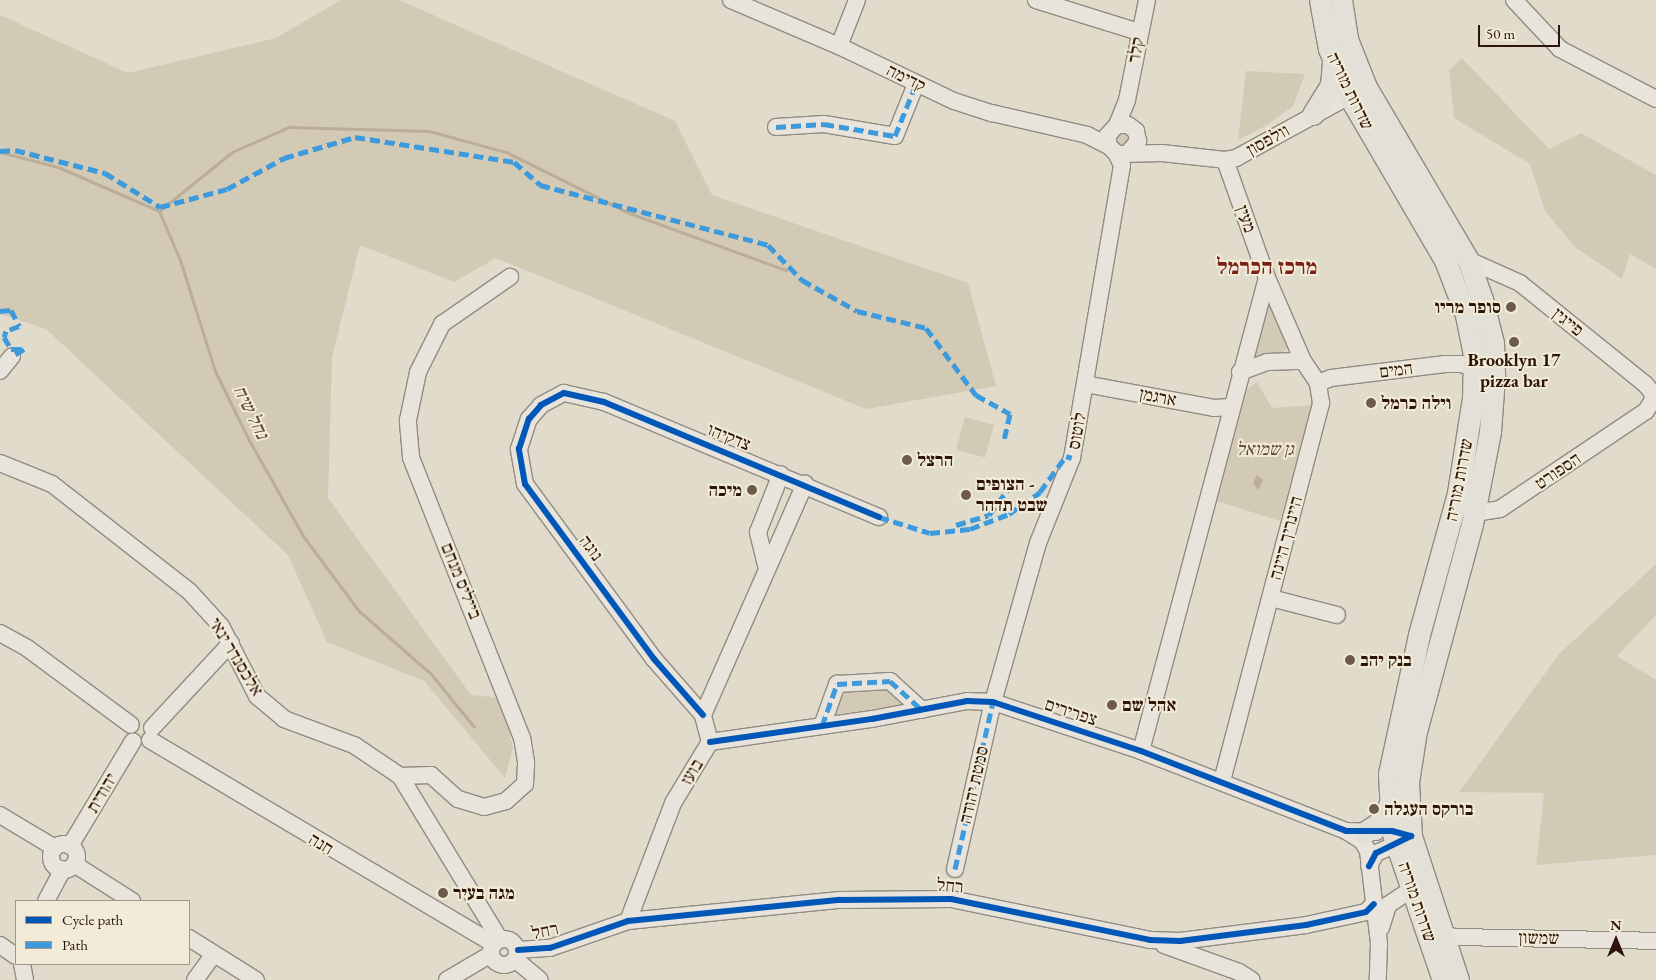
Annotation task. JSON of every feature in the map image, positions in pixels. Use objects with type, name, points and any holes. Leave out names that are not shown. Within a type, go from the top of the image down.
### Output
[{"type":"main road","name":"שדרות מוריה","points":[[1320,0],[1325,37],[1333,59],[1357,92],[1468,260],[1490,326],[1494,378],[1490,432],[1474,512],[1412,753],[1407,804],[1400,837],[1412,889],[1443,980]]},
{"type":"main road","name":"שדרות מוריה","points":[[1341,0],[1357,92],[1445,260],[1466,315],[1475,368],[1458,493],[1398,723],[1389,774],[1389,805],[1400,837],[1443,936],[1458,980]]},
{"type":"main road","points":[[1313,114],[1331,85],[1333,59]]},
{"type":"main road","points":[[1355,832],[1382,821],[1389,805]]},
{"type":"street","name":"קדימה","points":[[732,0],[839,46],[916,84],[992,113],[1087,135],[1121,139]]},
{"type":"street","points":[[839,46],[857,0]]},
{"type":"street","points":[[1036,0],[1139,32]]},
{"type":"street","name":"קלר","points":[[1121,139],[1139,32],[1147,0]]},
{"type":"street","points":[[1514,0],[1560,49],[1656,98]]},
{"type":"street","points":[[776,127],[824,124],[896,136],[916,84]]},
{"type":"street","name":"וולפסון","points":[[1121,139],[1162,153],[1225,160],[1236,158],[1313,114],[1357,92]]},
{"type":"street","name":"לוטוס","points":[[993,702],[1038,543],[1072,458],[1122,165],[1121,139]]},
{"type":"street","name":"מעין","points":[[1225,160],[1267,278],[1303,361]]},
{"type":"street","name":"פייגין","points":[[1468,260],[1520,284],[1645,384],[1652,392],[1655,400]]},
{"type":"street","name":"בייליס מנחם","points":[[400,776],[431,776],[458,798],[484,807],[506,801],[525,784],[526,762],[519,730],[411,456],[408,420],[418,372],[442,324],[510,277]]},
{"type":"street","points":[[1141,751],[1240,372],[1267,278]]},
{"type":"street","points":[[0,371],[12,356]]},
{"type":"street","points":[[1240,372],[1267,362],[1303,361],[1318,383]]},
{"type":"street","name":"המים","points":[[1318,383],[1331,378],[1446,364],[1461,364],[1475,368]]},
{"type":"street","name":"היינריך היינה","points":[[1222,781],[1319,414],[1318,383]]},
{"type":"street","name":"ארגמן","points":[[1085,384],[1214,408],[1231,408]]},
{"type":"street","name":"צדקיהו","points":[[564,393],[604,402],[805,484],[879,517]]},
{"type":"street","name":"נוגה","points":[[564,393],[541,405],[529,419],[519,449],[526,484],[654,659],[702,715]]},
{"type":"street","name":"הספורט","points":[[1474,512],[1492,512],[1511,503],[1646,411],[1655,400]]},
{"type":"street","name":"אלכסנדר ינאי","points":[[0,463],[52,484],[190,591],[221,626],[256,696],[284,719],[354,745],[400,776],[495,946]]},
{"type":"street","points":[[767,569],[758,532],[781,474]]},
{"type":"street","points":[[702,715],[805,484]]},
{"type":"street","points":[[1458,493],[1463,505],[1474,512]]},
{"type":"street","points":[[1271,598],[1336,615]]},
{"type":"street","points":[[0,633],[27,648],[144,744],[231,643]]},
{"type":"street","points":[[822,726],[837,684],[890,681],[922,710]]},
{"type":"street","name":"צפרירים","points":[[710,742],[822,726],[968,701],[993,702],[1141,751],[1355,832],[1400,837]]},
{"type":"street","name":"סמטת יהודה","points":[[955,869],[993,702]]},
{"type":"street","name":"בועז","points":[[628,921],[673,803],[710,742],[702,715]]},
{"type":"street","name":"יהודית","points":[[63,847],[132,733]]},
{"type":"street","name":"חנה","points":[[151,734],[495,946]]},
{"type":"street","points":[[0,815],[77,854],[47,900]]},
{"type":"street","points":[[1355,832],[1365,845],[1370,866],[1378,943],[1378,980]]},
{"type":"street","points":[[1370,866],[1376,853],[1400,837]]},
{"type":"street","points":[[63,847],[52,859],[56,866],[69,867],[130,900]]},
{"type":"street","points":[[1378,943],[1388,905],[1412,889]]},
{"type":"street","name":"רחל","points":[[495,946],[495,962],[504,966],[517,955],[550,948],[628,921],[840,900],[951,899],[1150,940],[1207,940],[1306,925],[1366,912],[1374,904]]},
{"type":"street","name":"שמשון","points":[[1424,926],[1443,936],[1656,941]]},
{"type":"street","points":[[190,939],[256,980]]},
{"type":"street","points":[[1150,940],[1239,972],[1252,980]]},
{"type":"street","points":[[447,980],[495,946],[514,942],[517,955],[540,980]]},
{"type":"street","points":[[0,944],[15,955]]},
{"type":"street","points":[[195,980],[214,954]]},
{"type":"street","points":[[22,965],[25,980]]},
{"type":"green space","points":[[341,0],[399,0],[675,121],[712,195],[968,283],[996,386],[866,409],[496,258],[454,282],[360,245],[332,357],[328,498],[471,695],[501,698],[513,748],[505,778],[424,681],[327,642],[288,555],[46,329],[0,314],[0,15],[128,73],[276,38]]},
{"type":"green space","points":[[1462,58],[1549,149],[1581,133],[1656,175],[1656,269],[1630,254],[1622,279],[1575,247],[1545,211],[1530,164],[1454,118],[1449,70]]},
{"type":"green space","points":[[1246,71],[1305,74],[1293,106],[1269,124],[1238,140]]},
{"type":"green space","points":[[1121,128],[1134,138],[1119,149],[1112,135]]},
{"type":"green space","points":[[1266,305],[1271,305],[1288,347],[1283,352],[1253,357]]},
{"type":"green space","name":"גן שמואל","points":[[1257,382],[1272,408],[1312,405],[1280,521],[1217,501],[1244,392]]},
{"type":"green space","points":[[965,417],[994,425],[985,458],[956,450]]},
{"type":"green space","points":[[1656,564],[1656,615],[1617,656],[1656,680],[1656,855],[1536,865],[1544,793],[1459,792],[1559,654]]},
{"type":"green space","points":[[888,689],[904,705],[836,714],[843,691]]},
{"type":"shaded area","points":[[1257,475],[1263,480],[1258,490],[1253,483]]},
{"type":"waterway","points":[[159,211],[232,152],[289,127],[429,131],[506,152],[629,213],[786,270]]},
{"type":"waterway","name":"נחל שיח","points":[[0,152],[58,167],[159,211],[180,260],[215,371],[249,440],[303,536],[359,611],[431,674],[474,727]]},
{"type":"marked path","points":[[776,127],[824,124],[895,136],[916,84]]},
{"type":"marked path","points":[[0,151],[15,150],[105,173],[160,207],[227,189],[284,158],[355,137],[514,162],[540,185],[768,245],[802,280],[857,311],[926,328],[976,395],[1010,414],[1004,441]]},
{"type":"marked path","points":[[0,311],[11,310],[19,326],[6,331],[4,337],[11,349],[24,349],[12,356]]},
{"type":"marked path","points":[[879,517],[930,533],[970,529],[1009,514],[1040,492],[1066,456],[1072,458]]},
{"type":"marked path","points":[[956,525],[989,515],[1014,481]]},
{"type":"marked path","points":[[1001,498],[1013,506]]},
{"type":"marked path","points":[[822,726],[837,684],[890,681],[922,710]]},
{"type":"marked path","points":[[955,869],[993,702]]},
{"type":"cycle path","points":[[703,715],[654,659],[525,484],[519,449],[529,419],[541,405],[564,393],[604,402],[879,517]]},
{"type":"cycle path","points":[[710,742],[872,719],[967,701],[993,702],[1141,751],[1346,831],[1392,831],[1411,836],[1376,853],[1369,866]]},
{"type":"cycle path","points":[[518,950],[550,948],[628,921],[840,900],[951,899],[1150,940],[1180,941],[1306,925],[1366,912],[1374,904]]},
{"type":"place","name":"סופר מריו","points":[[1511,307]]},
{"type":"place","name":"Brooklyn 17 pizza bar","points":[[1514,342]]},
{"type":"place","name":"וילה כרמל","points":[[1371,403]]},
{"type":"place","name":"הרצל","points":[[907,460]]},
{"type":"place","name":"מיכה","points":[[752,490]]},
{"type":"place","name":"הצופים - שבט תדהר","points":[[966,495]]},
{"type":"place","name":"בנק יהב","points":[[1350,660]]},
{"type":"place","name":"אהל שם","points":[[1112,705]]},
{"type":"place","name":"בורקס העגלה","points":[[1374,809]]},
{"type":"place","name":"מגה בעיר","points":[[443,893]]},
{"type":"district","name":"מרכז הכרמל","points":[[1267,267]]}]
